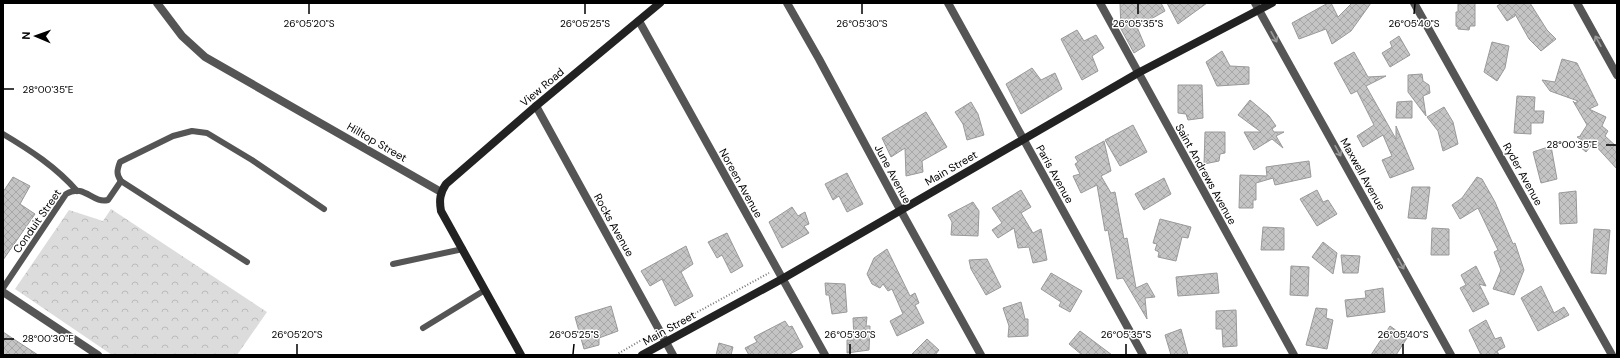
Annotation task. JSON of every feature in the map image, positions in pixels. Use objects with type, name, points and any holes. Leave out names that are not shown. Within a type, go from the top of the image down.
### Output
[{"type":"street","name":"Hilltop Street","points":[[157,3],[182,36],[205,57],[441,192]]},
{"type":"street","name":"View Road","points":[[441,192],[446,184],[536,106],[660,3]]},
{"type":"street","name":"June Avenue","points":[[787,3],[981,355]]},
{"type":"street","name":"Paris Avenue","points":[[948,3],[1143,355]]},
{"type":"street","name":"Saint Andrews Avenue","points":[[1100,3],[1294,355]]},
{"type":"street","name":"Main Street","points":[[642,355],[782,279],[1138,73],[1258,7],[1272,3]]},
{"type":"street","name":"Ryder Avenue","points":[[1414,3],[1612,355]]},
{"type":"street","points":[[1577,3],[1617,75]]},
{"type":"street","name":"Maxwell Avenue","points":[[1258,7],[1451,355]]},
{"type":"street","name":"Noreen Avenue","points":[[639,21],[825,355]]},
{"type":"street","name":"Rocks Avenue","points":[[536,106],[673,355]]},
{"type":"street","points":[[441,192],[439,201],[442,211],[521,355]]},
{"type":"street","points":[[3,292],[98,355]]},
{"type":"lane","points":[[247,262],[121,181],[117,176],[117,169],[120,162],[125,158],[173,136],[192,131],[206,132],[252,160],[324,209]]},
{"type":"lane","name":"Conduit Street","points":[[3,134],[30,151],[64,176],[77,191]]},
{"type":"lane","name":"Conduit Street","points":[[3,288],[66,194],[77,191],[85,192],[98,200],[108,200],[121,181]]},
{"type":"lane","points":[[393,264],[463,249]]},
{"type":"lane","points":[[423,328],[485,290]]},
{"type":"green space","points":[[111,209],[267,312],[237,355],[112,355],[15,289],[69,210],[103,221]]},
{"type":"building","points":[[1120,3],[1161,3],[1165,11],[1137,27],[1145,46],[1134,53],[1121,29]]},
{"type":"building","points":[[1167,3],[1207,3],[1178,24]]},
{"type":"building","points":[[1328,3],[1331,3],[1338,17],[1352,3],[1371,3],[1351,31],[1332,44],[1326,29],[1299,39],[1292,23]]},
{"type":"building","points":[[1458,3],[1475,3],[1475,26],[1470,26],[1469,30],[1458,29],[1456,26],[1456,12],[1458,12]]},
{"type":"building","points":[[1502,3],[1530,3],[1547,30],[1556,39],[1541,51],[1529,39],[1515,14],[1515,16],[1507,21],[1497,6]]},
{"type":"building","points":[[1077,30],[1084,41],[1096,35],[1104,48],[1092,56],[1098,71],[1082,80],[1061,39]]},
{"type":"building","points":[[1399,36],[1410,55],[1390,67],[1382,53],[1392,47],[1390,42]]},
{"type":"building","points":[[1492,42],[1509,46],[1505,68],[1497,81],[1484,72]]},
{"type":"building","points":[[1222,51],[1230,66],[1249,67],[1249,84],[1217,86],[1206,62]]},
{"type":"building","points":[[1354,52],[1368,77],[1386,76],[1366,86],[1396,139],[1396,126],[1414,169],[1390,178],[1382,160],[1392,156],[1383,135],[1363,147],[1357,136],[1374,125],[1357,91],[1351,94],[1334,63]]},
{"type":"building","points":[[1562,59],[1577,63],[1598,105],[1589,109],[1606,117],[1602,126],[1608,131],[1605,136],[1617,147],[1617,169],[1593,143],[1586,152],[1579,146],[1583,141],[1577,137],[1581,136],[1587,125],[1573,101],[1575,103],[1578,101],[1550,91],[1542,80],[1555,82]]},
{"type":"building","points":[[1032,68],[1041,80],[1055,73],[1062,89],[1021,114],[1006,84]]},
{"type":"building","points":[[1422,74],[1423,81],[1429,85],[1430,93],[1423,96],[1426,116],[1408,92],[1408,75]]},
{"type":"building","points":[[1178,85],[1202,85],[1203,118],[1188,120],[1186,114],[1178,113]]},
{"type":"building","points":[[1517,96],[1535,97],[1534,111],[1544,111],[1543,123],[1531,123],[1531,134],[1514,133]]},
{"type":"building","points":[[1250,100],[1269,116],[1276,126],[1272,129],[1274,132],[1284,132],[1276,136],[1283,148],[1272,139],[1254,150],[1244,132],[1261,132],[1238,115]]},
{"type":"building","points":[[1412,101],[1412,118],[1396,118],[1397,102]]},
{"type":"building","points":[[971,102],[978,114],[984,135],[967,140],[963,124],[955,112]]},
{"type":"building","points":[[1444,107],[1453,122],[1458,144],[1443,151],[1438,131],[1427,117]]},
{"type":"building","points":[[926,112],[947,147],[922,161],[923,172],[906,176],[905,148],[891,157],[882,138]]},
{"type":"building","points":[[1133,125],[1147,152],[1120,166],[1105,140]]},
{"type":"building","points":[[1205,132],[1225,132],[1225,153],[1220,154],[1219,161],[1204,164]]},
{"type":"building","points":[[1104,141],[1111,171],[1101,176],[1111,193],[1115,192],[1124,239],[1127,238],[1136,288],[1147,283],[1155,297],[1145,298],[1147,319],[1123,278],[1117,279],[1108,230],[1105,231],[1097,185],[1081,193],[1073,176],[1080,174],[1075,164],[1078,162],[1075,157]]},
{"type":"building","points":[[1551,146],[1557,179],[1541,183],[1533,152]]},
{"type":"building","points":[[1309,161],[1311,177],[1275,185],[1273,178],[1256,183],[1256,200],[1253,200],[1253,208],[1239,208],[1240,175],[1267,176],[1266,167]]},
{"type":"building","points":[[847,173],[863,204],[847,212],[839,196],[833,200],[825,184]]},
{"type":"building","points":[[13,177],[30,186],[20,204],[35,214],[3,260],[3,192]]},
{"type":"building","points":[[1477,177],[1482,179],[1495,202],[1513,244],[1515,243],[1524,270],[1514,295],[1493,289],[1501,270],[1494,252],[1498,250],[1478,208],[1460,219],[1452,205],[1462,198]]},
{"type":"building","points":[[1164,178],[1171,194],[1144,210],[1135,194]]},
{"type":"building","points":[[1412,187],[1430,187],[1426,219],[1408,218]]},
{"type":"building","points":[[1021,190],[1031,207],[1021,213],[1033,233],[1041,229],[1047,260],[1033,263],[1029,247],[1018,248],[1014,228],[998,238],[992,230],[1002,223],[992,208]]},
{"type":"building","points":[[1317,190],[1323,202],[1328,200],[1337,214],[1317,226],[1300,199]]},
{"type":"building","points":[[1576,191],[1577,223],[1560,224],[1559,193]]},
{"type":"building","points":[[973,202],[979,211],[978,236],[951,235],[952,222],[948,215]]},
{"type":"building","points":[[792,207],[798,216],[805,212],[809,224],[804,226],[809,233],[782,248],[769,222]]},
{"type":"building","points":[[1160,219],[1191,227],[1188,238],[1182,237],[1176,261],[1158,257],[1159,252],[1155,250],[1157,244],[1153,243]]},
{"type":"building","points":[[1263,227],[1284,228],[1284,250],[1261,250]]},
{"type":"building","points":[[1432,228],[1449,229],[1449,255],[1431,255]]},
{"type":"building","points":[[1594,229],[1610,230],[1606,274],[1591,273]]},
{"type":"building","points":[[727,233],[743,266],[731,273],[722,255],[717,258],[708,242]]},
{"type":"building","points":[[1323,242],[1337,253],[1333,274],[1312,257]]},
{"type":"building","points":[[686,246],[693,264],[681,272],[693,296],[675,306],[662,279],[650,286],[641,271]]},
{"type":"building","points":[[887,249],[910,296],[915,293],[919,303],[915,305],[924,323],[897,336],[890,321],[903,314],[892,289],[888,291],[883,284],[880,288],[872,284],[867,274],[874,258]]},
{"type":"building","points":[[1341,255],[1360,256],[1358,273],[1343,273]]},
{"type":"building","points":[[987,259],[1001,287],[986,295],[971,269],[969,260]]},
{"type":"building","points":[[1291,266],[1309,267],[1308,296],[1290,295]]},
{"type":"building","points":[[1476,266],[1486,286],[1479,284],[1489,304],[1473,312],[1460,288],[1466,285],[1461,275]]},
{"type":"building","points":[[1051,273],[1082,291],[1070,312],[1059,306],[1061,302],[1041,289]]},
{"type":"building","points":[[1217,273],[1219,293],[1178,296],[1176,277]]},
{"type":"building","points":[[825,283],[845,284],[847,312],[832,314],[829,295],[826,295]]},
{"type":"building","points":[[1541,286],[1554,313],[1564,307],[1569,315],[1538,331],[1521,298]]},
{"type":"building","points":[[1383,288],[1385,312],[1347,317],[1345,300],[1366,298],[1365,291]]},
{"type":"building","points":[[1021,302],[1025,319],[1028,319],[1028,336],[1008,337],[1009,326],[1003,308]]},
{"type":"building","points":[[611,306],[618,331],[599,338],[599,345],[584,349],[575,317]]},
{"type":"building","points":[[1316,308],[1327,309],[1326,318],[1333,320],[1327,349],[1306,345]]},
{"type":"building","points":[[1236,310],[1237,346],[1223,347],[1222,329],[1216,329],[1216,311]]},
{"type":"building","points":[[867,317],[866,326],[870,326],[869,350],[847,353],[847,340],[854,340],[853,318]]},
{"type":"building","points":[[1486,320],[1495,339],[1501,337],[1505,347],[1497,351],[1499,355],[1481,355],[1469,330]]},
{"type":"building","points":[[785,321],[789,327],[792,326],[803,347],[788,355],[749,355],[745,348],[757,342],[754,337]]},
{"type":"building","points":[[1390,326],[1407,338],[1396,355],[1371,355]]},
{"type":"building","points":[[1181,329],[1188,355],[1171,355],[1165,335]]},
{"type":"building","points":[[1080,331],[1112,355],[1082,355],[1069,344]]},
{"type":"building","points":[[3,332],[38,355],[3,355]]},
{"type":"building","points":[[927,339],[939,350],[935,355],[911,355]]},
{"type":"building","points":[[719,343],[733,347],[731,355],[716,355]]}]
